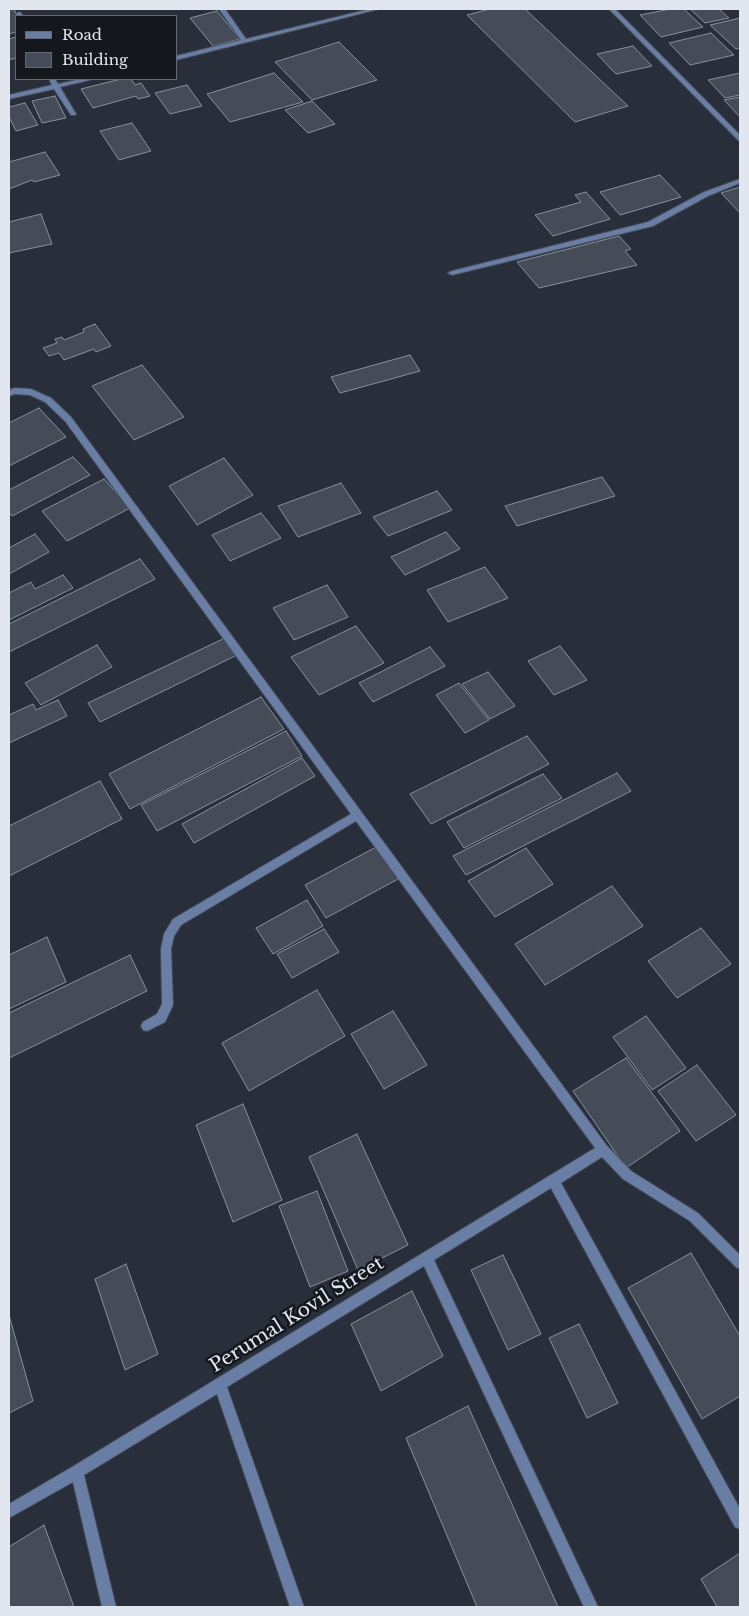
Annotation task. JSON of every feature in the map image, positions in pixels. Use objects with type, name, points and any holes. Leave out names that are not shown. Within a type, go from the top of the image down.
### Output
[{"type":"street","points":[[222,9],[245,42]]},
{"type":"street","points":[[178,58],[376,9]]},
{"type":"street","points":[[612,9],[740,139]]},
{"type":"street","points":[[53,80],[73,114]]},
{"type":"street","points":[[9,97],[83,80]]},
{"type":"street","points":[[452,272],[638,228],[650,224],[706,194],[740,181]]},
{"type":"street","points":[[9,393],[15,391],[31,392],[48,400],[68,419],[603,1150],[628,1175],[694,1217],[740,1263]]},
{"type":"street","points":[[147,1026],[161,1018],[168,1005],[166,949],[169,934],[177,922],[358,815]]},
{"type":"street","name":"Perumal Kovil Street","points":[[9,1511],[77,1472],[603,1150]]},
{"type":"street","points":[[553,1180],[740,1522]]},
{"type":"street","points":[[426,1258],[591,1607]]},
{"type":"street","points":[[220,1385],[297,1607]]},
{"type":"street","points":[[77,1472],[109,1607]]},
{"type":"building","points":[[9,9],[14,9],[17,15],[15,15],[15,32],[9,34]]},
{"type":"building","points":[[490,9],[525,9],[628,106],[575,122],[467,15]]},
{"type":"building","points":[[671,9],[684,9],[703,27],[661,37],[640,15]]},
{"type":"building","points":[[690,9],[719,9],[729,18],[705,23]]},
{"type":"building","points":[[217,11],[240,39],[213,46],[190,18]]},
{"type":"building","points":[[740,18],[740,48],[736,49],[710,25]]},
{"type":"building","points":[[711,33],[734,55],[690,65],[669,43]]},
{"type":"building","points":[[15,37],[15,58],[9,60],[9,39]]},
{"type":"building","points":[[339,42],[377,80],[312,100],[275,62]]},
{"type":"building","points":[[633,46],[652,66],[616,74],[597,54]]},
{"type":"building","points":[[274,73],[303,102],[230,122],[207,94]]},
{"type":"building","points":[[740,73],[740,95],[725,98],[708,80]]},
{"type":"building","points":[[117,80],[132,80],[135,85],[141,83],[150,96],[138,99],[136,96],[93,108],[81,89]]},
{"type":"building","points":[[187,85],[202,106],[170,114],[155,93]]},
{"type":"building","points":[[55,96],[66,118],[42,123],[32,101]]},
{"type":"building","points":[[740,97],[740,117],[724,100]]},
{"type":"building","points":[[312,101],[335,124],[308,133],[285,110]]},
{"type":"building","points":[[25,103],[38,125],[16,131],[9,117],[9,107]]},
{"type":"building","points":[[132,123],[151,151],[119,160],[100,131]]},
{"type":"building","points":[[45,152],[60,175],[34,182],[32,180],[9,189],[9,162]]},
{"type":"building","points":[[660,175],[681,197],[620,215],[600,192]]},
{"type":"building","points":[[740,187],[740,213],[721,193]]},
{"type":"building","points":[[586,192],[610,219],[553,236],[535,215],[581,202],[575,195]]},
{"type":"building","points":[[41,214],[52,244],[9,253],[9,222]]},
{"type":"building","points":[[619,236],[631,249],[625,251],[637,265],[539,288],[517,262]]},
{"type":"building","points":[[95,324],[111,346],[96,352],[94,349],[64,360],[59,353],[49,356],[43,348],[57,343],[55,339],[62,337],[64,340],[84,332],[83,329]]},
{"type":"building","points":[[410,355],[420,371],[340,393],[331,377]]},
{"type":"building","points":[[142,365],[184,417],[134,440],[92,386]]},
{"type":"building","points":[[39,408],[66,437],[9,466],[9,423]]},
{"type":"building","points":[[73,457],[90,475],[12,516],[9,512],[9,490]]},
{"type":"building","points":[[224,458],[253,495],[197,525],[169,486]]},
{"type":"building","points":[[602,477],[615,496],[517,526],[505,506]]},
{"type":"building","points":[[104,479],[130,508],[67,541],[42,511]]},
{"type":"building","points":[[341,483],[361,513],[298,537],[278,506]]},
{"type":"building","points":[[437,491],[452,510],[388,536],[373,517]]},
{"type":"building","points":[[261,513],[281,538],[230,561],[212,535]]},
{"type":"building","points":[[446,532],[460,549],[405,575],[391,557]]},
{"type":"building","points":[[35,534],[49,552],[9,574],[9,548]]},
{"type":"building","points":[[140,559],[155,579],[9,652],[9,624]]},
{"type":"building","points":[[485,567],[508,598],[448,622],[427,590]]},
{"type":"building","points":[[63,575],[73,588],[9,620],[9,593],[31,582],[35,589]]},
{"type":"building","points":[[327,585],[348,617],[294,640],[273,608]]},
{"type":"building","points":[[356,626],[384,663],[319,695],[291,657]]},
{"type":"building","points":[[227,637],[239,654],[100,722],[88,703]]},
{"type":"building","points":[[97,645],[112,667],[41,705],[25,683]]},
{"type":"building","points":[[560,646],[587,680],[554,695],[528,661]]},
{"type":"building","points":[[430,647],[445,666],[373,702],[359,683]]},
{"type":"building","points":[[488,672],[515,706],[490,719],[462,684]]},
{"type":"building","points":[[459,683],[489,720],[465,733],[436,695]]},
{"type":"building","points":[[261,697],[284,729],[130,809],[109,774]]},
{"type":"building","points":[[58,700],[67,716],[9,743],[9,715],[33,704],[36,710]]},
{"type":"building","points":[[286,731],[302,756],[157,831],[141,805]]},
{"type":"building","points":[[527,736],[549,764],[431,824],[410,794]]},
{"type":"building","points":[[302,758],[315,776],[194,843],[182,824]]},
{"type":"building","points":[[617,773],[631,791],[466,875],[453,856]]},
{"type":"building","points":[[543,774],[562,798],[464,848],[447,822]]},
{"type":"building","points":[[100,781],[122,819],[9,876],[9,826]]},
{"type":"building","points":[[378,846],[400,878],[326,918],[305,885]]},
{"type":"building","points":[[526,848],[553,884],[495,917],[468,881]]},
{"type":"building","points":[[612,886],[643,926],[545,985],[515,944]]},
{"type":"building","points":[[307,900],[323,926],[273,954],[256,928]]},
{"type":"building","points":[[701,928],[731,964],[677,998],[648,961]]},
{"type":"building","points":[[324,929],[339,952],[292,978],[277,954]]},
{"type":"building","points":[[47,937],[66,982],[9,1009],[9,955]]},
{"type":"building","points":[[130,955],[147,991],[9,1058],[9,1013]]},
{"type":"building","points":[[317,990],[345,1036],[249,1091],[222,1043]]},
{"type":"building","points":[[393,1011],[427,1065],[384,1089],[351,1034]]},
{"type":"building","points":[[646,1016],[686,1068],[652,1090],[613,1037]]},
{"type":"building","points":[[626,1058],[680,1131],[626,1168],[573,1091]]},
{"type":"building","points":[[697,1065],[736,1115],[696,1141],[658,1091]]},
{"type":"building","points":[[243,1104],[282,1200],[233,1222],[196,1125]]},
{"type":"building","points":[[357,1134],[408,1245],[358,1270],[309,1157]]},
{"type":"building","points":[[317,1191],[348,1271],[310,1287],[279,1206]]},
{"type":"building","points":[[691,1253],[740,1336],[740,1396],[702,1419],[628,1288]]},
{"type":"building","points":[[503,1255],[541,1334],[508,1350],[471,1270]]},
{"type":"building","points":[[126,1264],[158,1354],[125,1370],[95,1279]]},
{"type":"building","points":[[412,1291],[443,1356],[381,1391],[351,1324]]},
{"type":"building","points":[[9,1315],[33,1401],[9,1413]]},
{"type":"building","points":[[579,1324],[618,1403],[587,1418],[549,1338]]},
{"type":"building","points":[[468,1406],[558,1607],[477,1607],[406,1438]]},
{"type":"building","points":[[44,1525],[74,1607],[9,1607],[9,1547]]},
{"type":"building","points":[[740,1553],[740,1607],[717,1607],[701,1579]]}]
